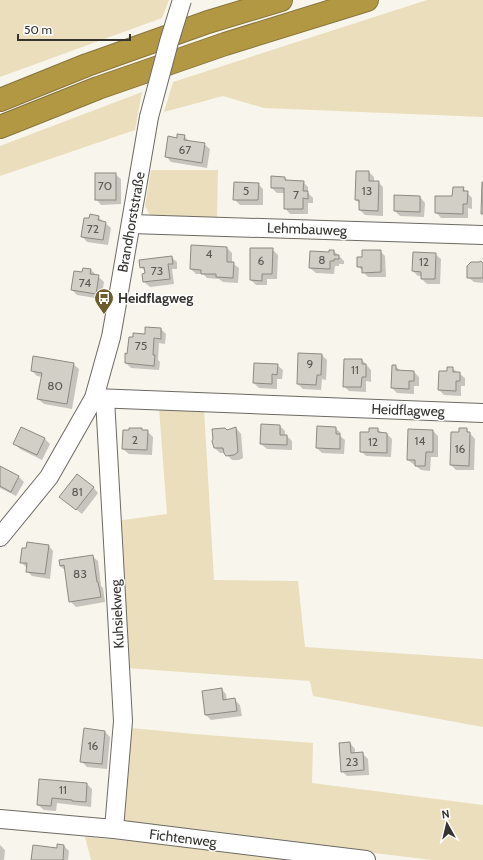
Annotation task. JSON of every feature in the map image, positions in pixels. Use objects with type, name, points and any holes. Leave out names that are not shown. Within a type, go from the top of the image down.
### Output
[{"type":"highway","points":[[0,100],[87,65],[208,22],[281,0]]},
{"type":"highway","points":[[0,127],[98,88],[224,44],[367,0]]},
{"type":"street","name":"Brandhorststraße","points":[[0,537],[49,477],[100,399],[149,117],[182,0]]},
{"type":"street","name":"Lehmbauweg","points":[[131,224],[483,234]]},
{"type":"street","name":"Heidflagweg","points":[[100,399],[483,413]]},
{"type":"street","name":"Kuhsiekweg","points":[[100,399],[123,721],[114,829]]},
{"type":"street","name":"Fichtenweg","points":[[0,819],[114,829],[366,860]]},
{"type":"shaded area","points":[[0,0],[169,0],[162,18],[0,77]]},
{"type":"shaded area","points":[[427,0],[483,0],[483,117],[264,108],[223,96],[164,112],[173,82]]},
{"type":"shaded area","points":[[142,92],[135,130],[0,176],[0,146]]},
{"type":"shaded area","points":[[151,170],[218,170],[217,218],[162,217],[150,215],[145,206]]},
{"type":"shaded area","points":[[159,408],[204,409],[214,580],[298,581],[305,647],[483,659],[483,727],[313,696],[310,681],[126,668],[116,521],[167,514]]},
{"type":"shaded area","points":[[131,728],[313,743],[312,783],[483,805],[483,860],[433,860],[127,826],[122,820]]},
{"type":"shaded area","points":[[85,837],[181,845],[315,860],[91,860]]},
{"type":"building","points":[[177,134],[185,135],[184,140],[205,143],[202,163],[165,157],[168,136],[177,138]]},
{"type":"building","points":[[356,171],[369,171],[369,181],[379,181],[378,211],[359,210],[359,200],[355,200]]},
{"type":"building","points":[[95,173],[116,173],[116,200],[95,200]]},
{"type":"building","points":[[271,176],[285,177],[285,180],[304,181],[303,191],[308,191],[308,199],[303,198],[303,209],[284,209],[284,188],[271,188]]},
{"type":"building","points":[[234,182],[259,183],[258,200],[233,200]]},
{"type":"building","points":[[482,182],[483,214],[481,214]]},
{"type":"building","points":[[453,187],[464,187],[463,191],[468,191],[467,204],[463,204],[463,214],[435,213],[435,196],[452,196]]},
{"type":"building","points":[[394,195],[420,196],[420,212],[394,211]]},
{"type":"building","points":[[90,214],[99,216],[98,220],[106,222],[103,240],[81,237],[84,218],[89,218]]},
{"type":"building","points":[[191,245],[227,247],[227,262],[234,262],[233,278],[216,277],[216,274],[201,274],[201,270],[190,269]]},
{"type":"building","points":[[250,248],[273,248],[272,274],[262,274],[262,281],[250,280]]},
{"type":"building","points":[[329,250],[334,250],[334,255],[339,255],[339,259],[330,261],[330,269],[309,268],[310,251],[329,252]]},
{"type":"building","points":[[362,250],[381,250],[381,272],[362,273],[362,267],[357,267],[357,257],[362,257]]},
{"type":"building","points":[[413,252],[436,253],[435,279],[421,279],[421,272],[412,271]]},
{"type":"building","points":[[172,256],[173,264],[168,264],[170,279],[143,282],[142,274],[145,273],[144,267],[140,268],[139,260]]},
{"type":"building","points":[[481,261],[483,263],[483,278],[467,278],[467,266],[471,262]]},
{"type":"building","points":[[83,268],[91,269],[90,274],[99,275],[96,294],[71,290],[74,271],[82,272]]},
{"type":"building","points":[[145,327],[161,328],[161,339],[154,338],[154,366],[125,363],[125,353],[127,354],[129,337],[133,337],[133,333],[145,334]]},
{"type":"building","points":[[298,353],[322,354],[321,375],[317,375],[316,385],[297,384]]},
{"type":"building","points":[[33,356],[74,363],[67,404],[37,399],[42,373],[31,371]]},
{"type":"building","points":[[344,359],[362,359],[362,364],[366,364],[366,377],[362,377],[361,387],[343,387]]},
{"type":"building","points":[[254,363],[278,364],[277,375],[272,374],[272,384],[253,383]]},
{"type":"building","points":[[392,365],[396,365],[396,370],[414,371],[414,381],[409,381],[409,389],[391,388]]},
{"type":"building","points":[[447,367],[453,367],[453,372],[460,372],[460,381],[456,381],[456,391],[438,390],[439,371],[447,371]]},
{"type":"building","points":[[261,424],[280,425],[280,435],[287,435],[287,445],[260,444]]},
{"type":"building","points":[[317,426],[336,427],[336,434],[340,434],[340,449],[316,448]]},
{"type":"building","points":[[21,427],[45,438],[37,455],[13,444]]},
{"type":"building","points":[[236,427],[238,452],[234,455],[226,456],[223,448],[214,448],[212,441],[212,429],[225,428],[227,430]]},
{"type":"building","points":[[129,428],[142,428],[142,430],[148,430],[147,450],[122,449],[123,430],[129,430]]},
{"type":"building","points":[[369,428],[378,428],[378,432],[387,433],[387,453],[360,452],[360,432],[369,432]]},
{"type":"building","points":[[459,428],[467,428],[467,432],[470,432],[469,466],[450,465],[451,432],[459,432]]},
{"type":"building","points":[[408,429],[433,430],[433,452],[426,452],[425,466],[415,466],[415,460],[407,460]]},
{"type":"building","points":[[0,466],[19,476],[11,492],[0,486]]},
{"type":"building","points":[[77,474],[94,487],[76,510],[59,497]]},
{"type":"building","points":[[27,542],[49,545],[45,574],[26,572],[27,563],[20,563],[22,548],[26,548]]},
{"type":"building","points":[[93,555],[101,597],[69,602],[64,565],[60,566],[59,560]]},
{"type":"building","points":[[222,688],[223,700],[235,698],[237,711],[205,715],[202,691]]},
{"type":"building","points":[[84,728],[105,731],[102,764],[80,762]]},
{"type":"building","points":[[350,742],[351,753],[363,752],[364,770],[341,772],[339,743]]},
{"type":"building","points":[[39,779],[87,783],[86,802],[52,798],[51,806],[37,805]]},
{"type":"building","points":[[57,844],[64,845],[63,860],[31,860],[33,845],[57,848]]},
{"type":"place","name":"Heidflagweg","points":[[104,315]]}]
